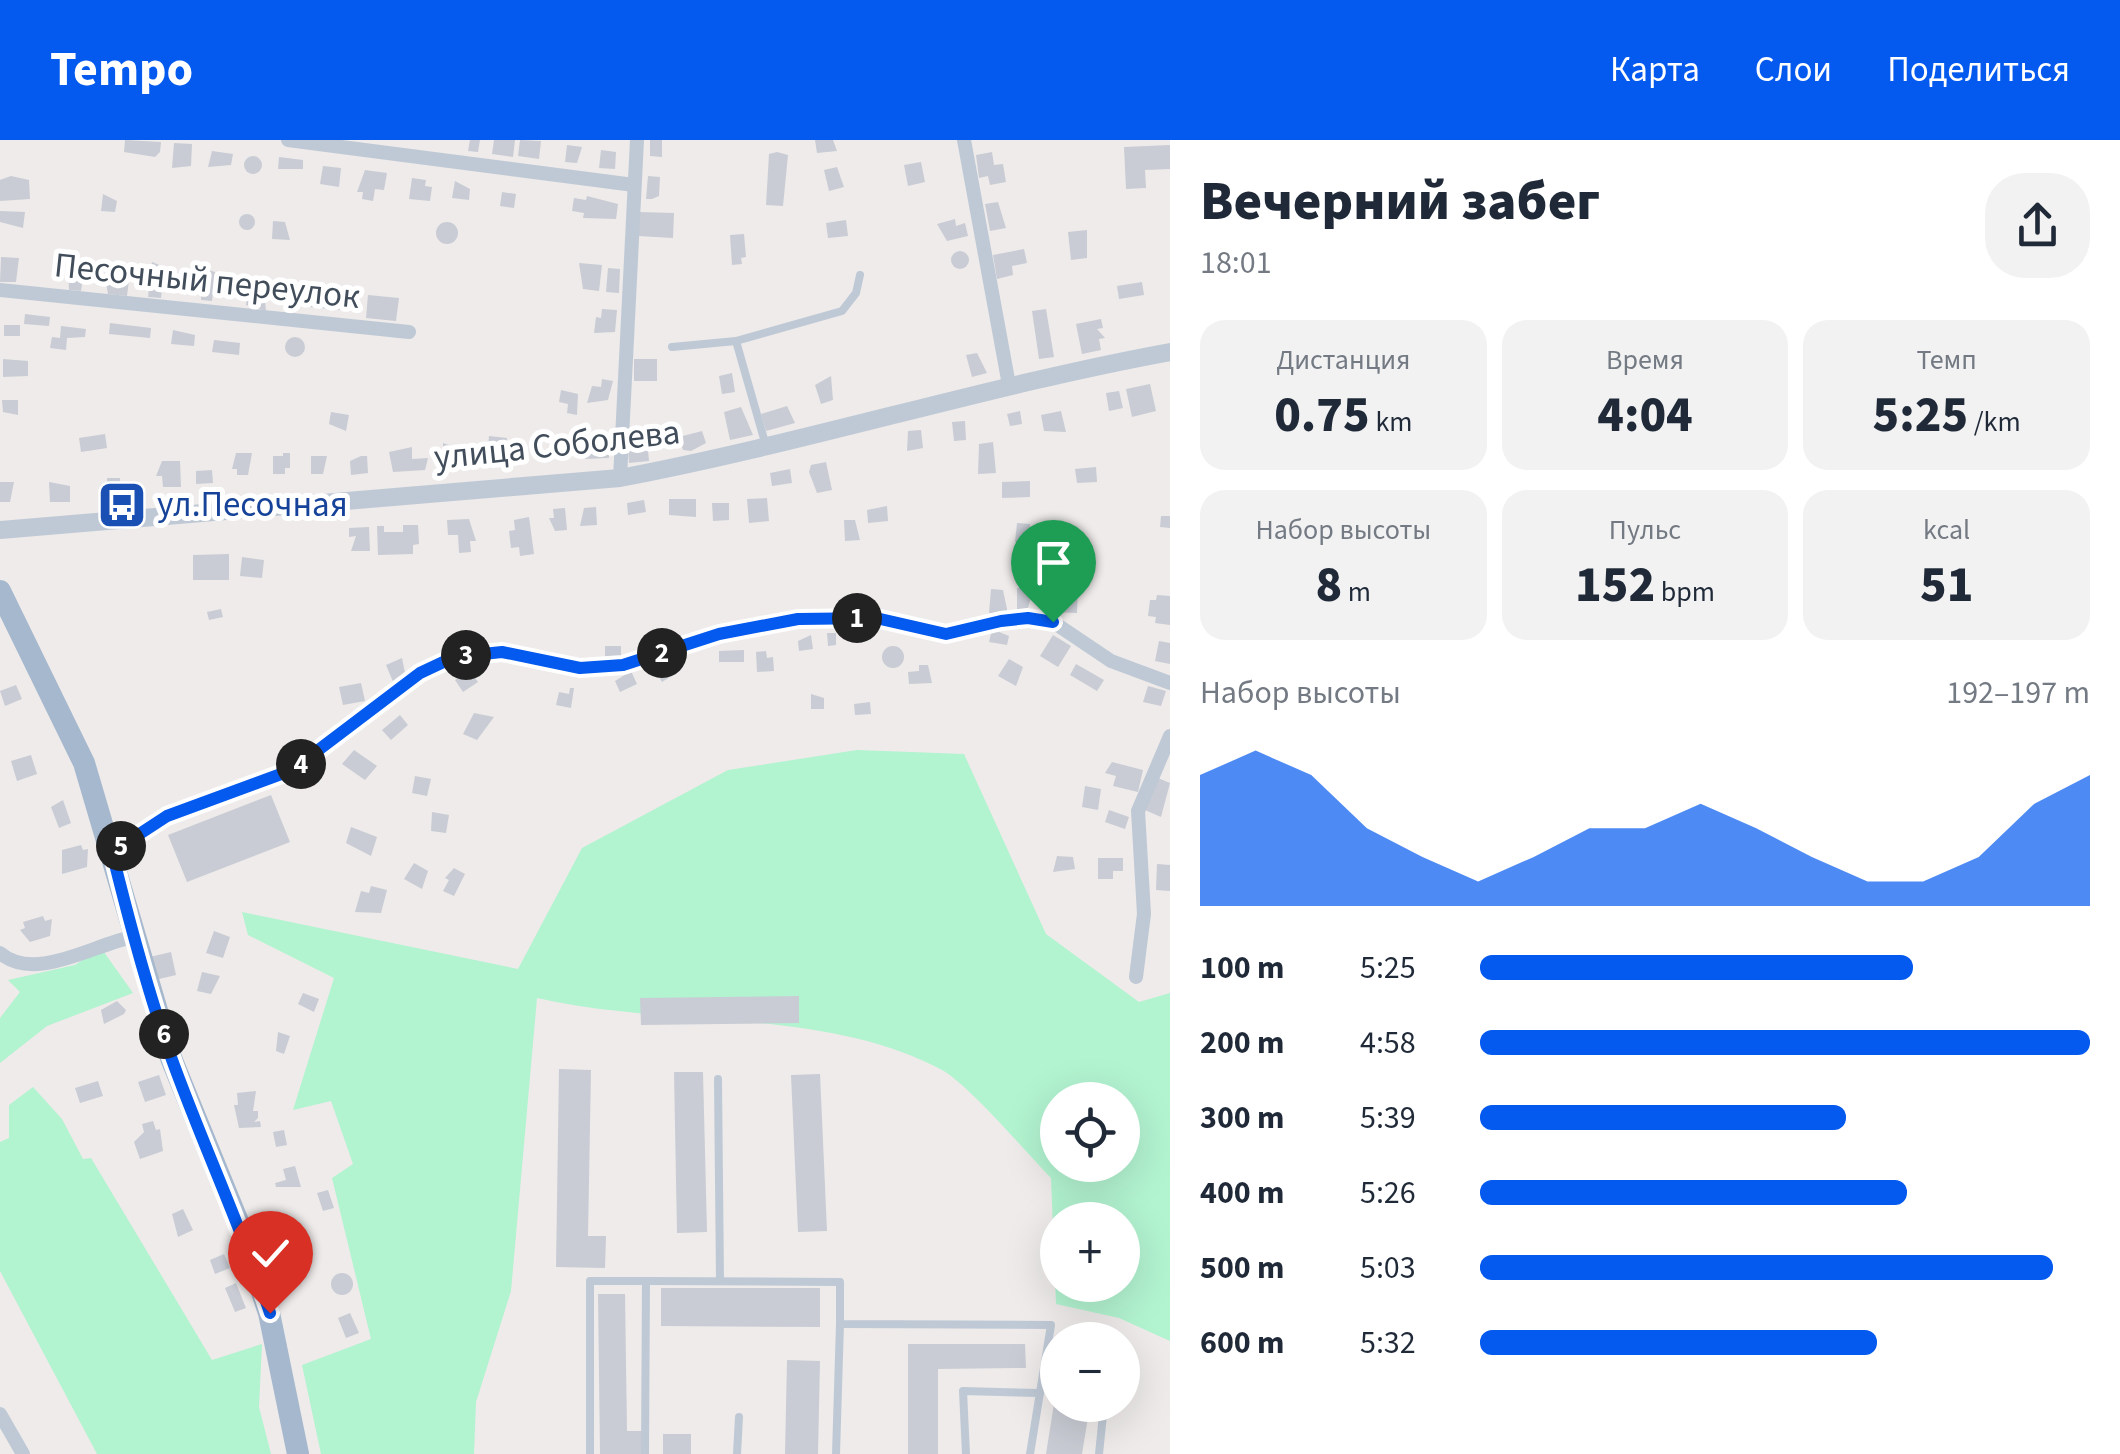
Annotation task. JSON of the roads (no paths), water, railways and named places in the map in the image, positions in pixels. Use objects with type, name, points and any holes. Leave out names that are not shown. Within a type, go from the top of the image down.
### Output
[{"type":"main road","points":[[0,592],[84,763],[171,1058],[242,1228],[270,1313],[298,1454]]},
{"type":"street","points":[[288,140],[634,185]]},
{"type":"street","points":[[620,478],[637,140]]},
{"type":"street","points":[[964,140],[1009,385]]},
{"type":"street","name":"Песочный переулок","points":[[0,290],[409,332]]},
{"type":"street","name":"улица Соболева","points":[[0,530],[620,478],[1009,385],[1170,352]]},
{"type":"street","points":[[112,852],[167,816],[292,770],[420,673],[454,657],[502,652],[580,668],[623,665],[719,634],[798,619],[876,618],[946,634],[1028,618],[1053,622],[1111,661],[1170,683]]},
{"type":"street","points":[[1136,977],[1144,914],[1138,812],[1170,736]]},
{"type":"street","points":[[0,953],[11,962],[26,964],[64,959],[107,942],[133,938]]},
{"type":"street","points":[[0,1414],[23,1454]]},
{"type":"lane","points":[[672,347],[736,341],[842,310],[856,293],[860,275]]},
{"type":"lane","points":[[736,341],[766,446]]},
{"type":"lane","points":[[718,1079],[720,1281]]},
{"type":"lane","points":[[590,1454],[590,1280],[840,1282],[836,1454]]},
{"type":"lane","points":[[645,1454],[646,1281]]},
{"type":"lane","points":[[840,1324],[1040,1325]]},
{"type":"lane","points":[[966,1454],[963,1391],[1040,1393],[1030,1454]]},
{"type":"lane","points":[[737,1454],[739,1417]]},
{"type":"lane","points":[[1098,1454],[1102,1422]]},
{"type":"place","name":"ул.Песочная","points":[[122,505]]}]
